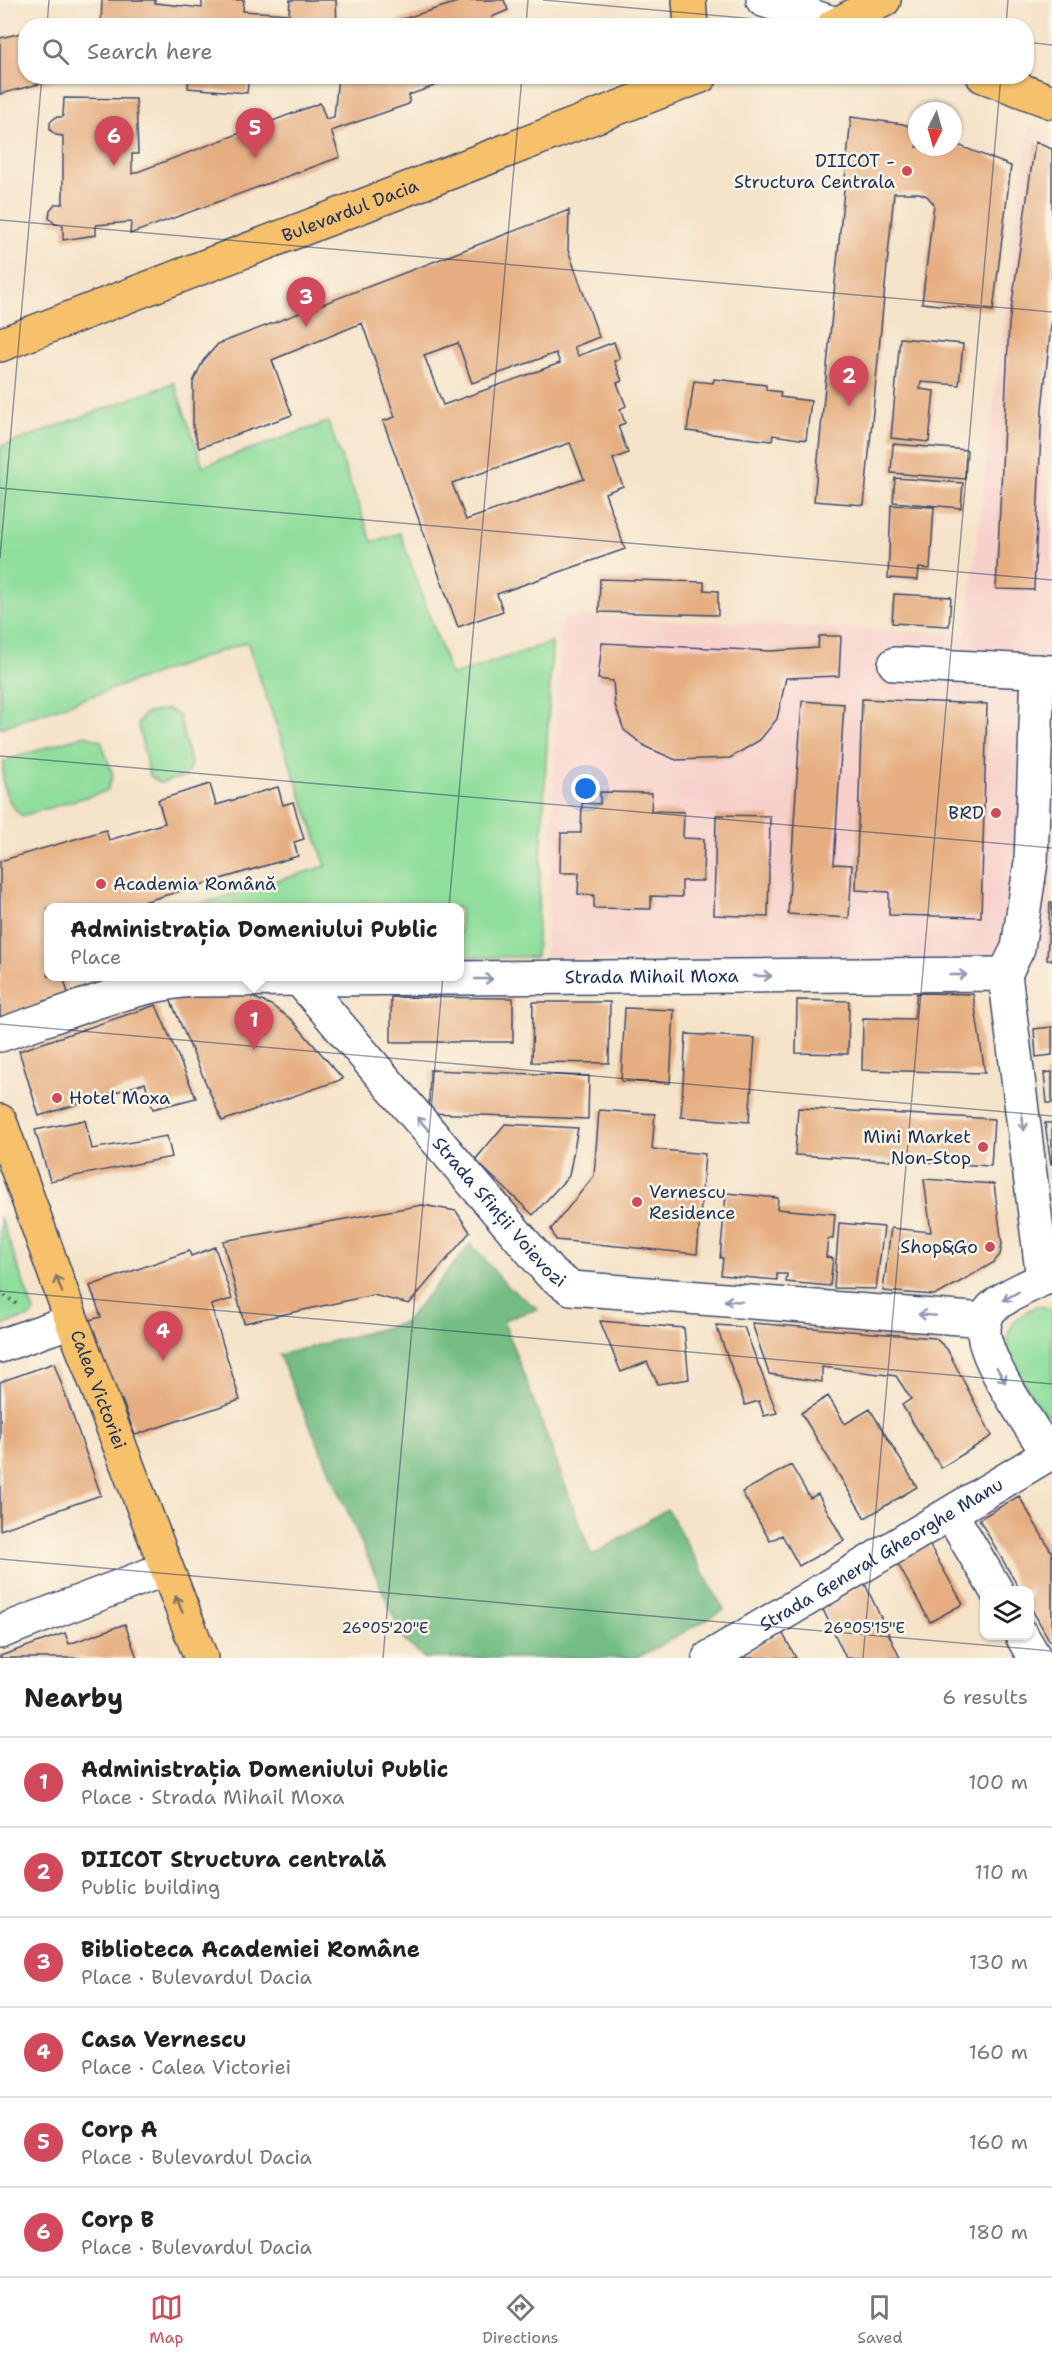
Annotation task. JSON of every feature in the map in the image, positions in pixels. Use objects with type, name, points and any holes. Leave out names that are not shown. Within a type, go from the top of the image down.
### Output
[{"type":"main road","points":[[689,0],[690,18]]},
{"type":"main road","points":[[849,18],[884,0]]},
{"type":"main road","name":"Bulevardul Dacia","points":[[0,345],[674,84]]},
{"type":"main road","points":[[1004,84],[1052,102]]},
{"type":"main road","name":"Calea Victoriei","points":[[0,1121],[72,1321],[165,1569],[201,1658]]},
{"type":"street","points":[[763,0],[816,18]]},
{"type":"street","points":[[895,664],[1045,671],[1042,863],[1018,948],[1005,974],[1048,1278],[995,1306],[985,1320],[985,1339],[998,1370],[1050,1453]]},
{"type":"street","name":"Strada Mihail Moxa","points":[[464,979],[1005,974]]},
{"type":"street","name":"Strada Mihail Moxa","points":[[0,1035],[166,982],[179,981]]},
{"type":"street","name":"Strada Sfinții Voievozi","points":[[301,981],[550,1274],[571,1288],[985,1320]]},
{"type":"street","points":[[0,1346],[72,1321]]},
{"type":"street","name":"Strada General Gheorghe Manu","points":[[710,1658],[1050,1453]]},
{"type":"street","points":[[951,1514],[994,1586]]},
{"type":"street","points":[[0,1632],[165,1569]]},
{"type":"street","points":[[1025,1640],[1035,1658]]},
{"type":"shaded area","points":[[1029,124],[1052,134],[1052,967],[546,958],[562,615],[965,634]]},
{"type":"green space","points":[[174,383],[203,466],[328,422],[372,542],[400,533],[451,676],[552,642],[536,957],[464,957],[464,903],[203,903],[326,866],[247,642],[0,728],[0,447]]},
{"type":"green space","points":[[168,709],[179,716],[191,765],[186,776],[160,783],[149,775],[138,724],[144,714]]},
{"type":"green space","points":[[85,735],[101,741],[113,775],[107,791],[22,816],[11,804],[5,791],[4,761]]},
{"type":"green space","points":[[0,1216],[34,1313],[32,1316],[0,1326]]},
{"type":"green space","points":[[471,1244],[507,1286],[538,1309],[503,1320],[592,1556],[667,1509],[724,1610],[637,1658],[424,1658],[404,1640],[279,1355],[404,1323]]},
{"type":"green space","points":[[1036,1306],[1052,1308],[1052,1415],[1044,1413],[1022,1380],[1010,1355],[1008,1342],[1010,1331],[1016,1320]]},
{"type":"building","points":[[102,0],[155,0],[155,3],[202,8],[202,0],[244,0],[243,11],[289,14],[290,0],[336,0],[337,18],[101,18]]},
{"type":"building","points":[[458,0],[504,0],[508,10],[492,18],[406,18],[458,2]]},
{"type":"building","points":[[18,34],[18,84],[39,84],[0,94],[0,38]]},
{"type":"building","points":[[188,84],[248,84],[247,93],[188,88]]},
{"type":"building","points":[[337,84],[440,84],[409,95],[409,104],[331,131],[340,157],[130,234],[131,222],[96,225],[96,235],[63,240],[63,225],[55,224],[49,218],[50,210],[55,204],[63,204],[63,136],[56,135],[50,130],[50,122],[56,117],[63,117],[64,98],[136,99],[138,154],[132,154],[132,174],[320,103],[326,119],[334,117]]},
{"type":"building","points":[[851,117],[908,126],[908,156],[962,156],[962,147],[1011,166],[993,311],[922,303],[934,204],[927,196],[919,193],[894,193],[864,505],[814,501]]},
{"type":"building","points":[[1035,142],[1052,149],[1052,316],[1042,409],[1034,590],[996,589],[1009,324]]},
{"type":"building","points":[[569,210],[568,250],[599,337],[574,347],[578,356],[614,342],[620,359],[614,361],[622,381],[617,383],[626,406],[620,409],[625,423],[618,426],[628,453],[613,459],[623,486],[605,493],[625,549],[497,594],[503,611],[458,627],[383,421],[395,417],[362,323],[272,360],[292,415],[199,448],[193,427],[193,382],[203,361],[218,344]],"holes":[[[458,343],[472,383],[556,353],[560,363],[443,405],[424,355]],[[570,443],[584,479],[466,520],[452,483]]]},
{"type":"building","points":[[900,338],[963,344],[959,385],[921,382],[920,389],[934,391],[929,442],[891,438]]},
{"type":"building","points":[[714,379],[766,385],[766,390],[781,392],[780,397],[811,401],[806,440],[773,435],[772,441],[687,431],[694,381],[713,383]]},
{"type":"building","points":[[893,444],[967,450],[965,479],[891,473]]},
{"type":"building","points":[[895,478],[963,483],[961,508],[893,502]]},
{"type":"building","points":[[891,505],[934,507],[930,569],[919,568],[918,580],[888,578]]},
{"type":"building","points":[[600,579],[704,582],[704,590],[718,591],[718,615],[599,612]]},
{"type":"building","points":[[894,594],[951,597],[949,626],[892,623]]},
{"type":"building","points":[[819,636],[841,636],[839,676],[786,678],[777,719],[760,740],[730,758],[676,760],[646,747],[624,730],[615,705],[613,681],[598,679],[602,643],[771,651],[818,648]]},
{"type":"building","points":[[862,699],[987,704],[981,917],[889,915],[889,892],[856,890]]},
{"type":"building","points":[[802,701],[844,704],[834,864],[852,865],[849,918],[788,914]]},
{"type":"building","name":"Academia Română","points":[[210,784],[216,805],[278,787],[283,805],[293,802],[304,839],[294,842],[298,856],[140,903],[44,903],[44,981],[64,981],[70,1000],[0,1021],[0,861],[106,830],[109,840],[165,823],[158,800]]},
{"type":"building","points":[[600,792],[652,793],[651,811],[684,812],[683,838],[704,839],[703,881],[682,881],[682,897],[651,896],[651,909],[594,908],[594,895],[578,894],[579,873],[560,873],[561,833],[581,833],[582,803],[600,804]]},
{"type":"building","points":[[716,815],[770,816],[768,917],[714,915]]},
{"type":"building","points":[[1050,902],[1052,902],[1052,960],[1047,960]]},
{"type":"building","points":[[209,991],[245,994],[271,1005],[292,1020],[343,1079],[222,1121],[170,999]]},
{"type":"building","points":[[917,993],[973,994],[985,1073],[862,1070],[863,1018],[914,1019]]},
{"type":"building","points":[[391,997],[513,998],[513,1042],[391,1042]]},
{"type":"building","points":[[797,1000],[849,1001],[848,1054],[796,1053]]},
{"type":"building","points":[[533,1002],[610,1002],[609,1063],[532,1062]]},
{"type":"building","points":[[156,1005],[196,1098],[153,1109],[145,1083],[39,1116],[19,1051]]},
{"type":"building","points":[[625,1008],[674,1010],[670,1083],[621,1081]]},
{"type":"building","points":[[1052,1027],[1052,1055],[1036,1057],[1034,1029]]},
{"type":"building","points":[[686,1034],[755,1038],[749,1122],[681,1117]]},
{"type":"building","points":[[430,1070],[589,1076],[588,1119],[429,1113]]},
{"type":"building","points":[[1052,1072],[1052,1103],[1047,1103],[1044,1073]]},
{"type":"building","points":[[798,1108],[994,1119],[991,1166],[795,1155]]},
{"type":"building","name":"Vernescu Residence","points":[[599,1110],[655,1114],[652,1149],[705,1154],[697,1254],[556,1240],[551,1229],[594,1176]]},
{"type":"building","points":[[85,1120],[92,1149],[167,1136],[172,1157],[50,1181],[35,1130]]},
{"type":"building","points":[[1045,1123],[1052,1123],[1052,1164],[1051,1164]]},
{"type":"building","points":[[505,1124],[578,1128],[569,1176],[533,1215],[475,1160]]},
{"type":"building","points":[[924,1179],[994,1184],[1002,1244],[1000,1255],[993,1263],[934,1295],[883,1291],[891,1228],[931,1232]]},
{"type":"building","points":[[726,1193],[778,1198],[777,1209],[835,1214],[833,1239],[828,1239],[826,1257],[833,1258],[830,1286],[786,1282],[787,1274],[777,1274],[777,1280],[721,1275],[723,1258],[720,1258]]},
{"type":"building","points":[[422,1205],[456,1211],[470,1232],[409,1304],[373,1295],[244,1323],[223,1241]]},
{"type":"building","points":[[839,1223],[884,1227],[876,1289],[834,1288]]},
{"type":"building","points":[[215,1247],[232,1299],[211,1305],[240,1400],[135,1435],[122,1400],[111,1404],[85,1321],[101,1317],[90,1286],[189,1251],[191,1256]]},
{"type":"building","points":[[600,1321],[684,1328],[689,1379],[658,1384],[647,1362],[621,1372]]},
{"type":"building","points":[[752,1323],[935,1338],[947,1349],[992,1436],[941,1468],[902,1405],[911,1399],[896,1376],[822,1367],[822,1382],[769,1374]]},
{"type":"building","points":[[716,1325],[744,1327],[777,1413],[764,1416],[759,1401],[745,1405]]},
{"type":"building","points":[[54,1363],[101,1495],[0,1530],[0,1382]]},
{"type":"building","points":[[828,1396],[845,1424],[870,1409],[917,1487],[865,1518],[801,1413]]},
{"type":"building","points":[[791,1465],[810,1498],[818,1494],[844,1541],[799,1566],[782,1535],[770,1541],[742,1492]]},
{"type":"building","points":[[1019,1496],[1052,1553],[1052,1645],[1034,1613],[1034,1586],[1018,1586],[979,1519]]},
{"type":"building","points":[[926,1539],[963,1604],[930,1622],[894,1557]]},
{"type":"building","points":[[864,1582],[900,1658],[846,1658],[820,1603]]},
{"type":"building","points":[[125,1624],[137,1658],[0,1658],[0,1656],[65,1633],[69,1644]]},
{"type":"building","points":[[782,1632],[796,1658],[739,1658]]},
{"type":"place","name":"Corp A","points":[[255,158]]},
{"type":"place","name":"Corp B","points":[[114,166]]},
{"type":"place","name":"DIICOT - Structura Centrala","points":[[907,171]]},
{"type":"place","name":"Biblioteca Academiei Române","points":[[306,327]]},
{"type":"place","name":"DIICOT Structura centrală","points":[[849,406]]},
{"type":"place","name":"BRD","points":[[996,813]]},
{"type":"place","name":"Academia Română","points":[[101,884]]},
{"type":"place","name":"Administrația Domeniului Public","points":[[254,1050]]},
{"type":"place","name":"Hotel Moxa","points":[[57,1098]]},
{"type":"place","name":"Mini Market Non-Stop","points":[[983,1147]]},
{"type":"place","name":"Vernescu Residence","points":[[637,1202]]},
{"type":"place","name":"Shop&Go","points":[[990,1247]]},
{"type":"place","name":"Casa Vernescu","points":[[163,1361]]}]
